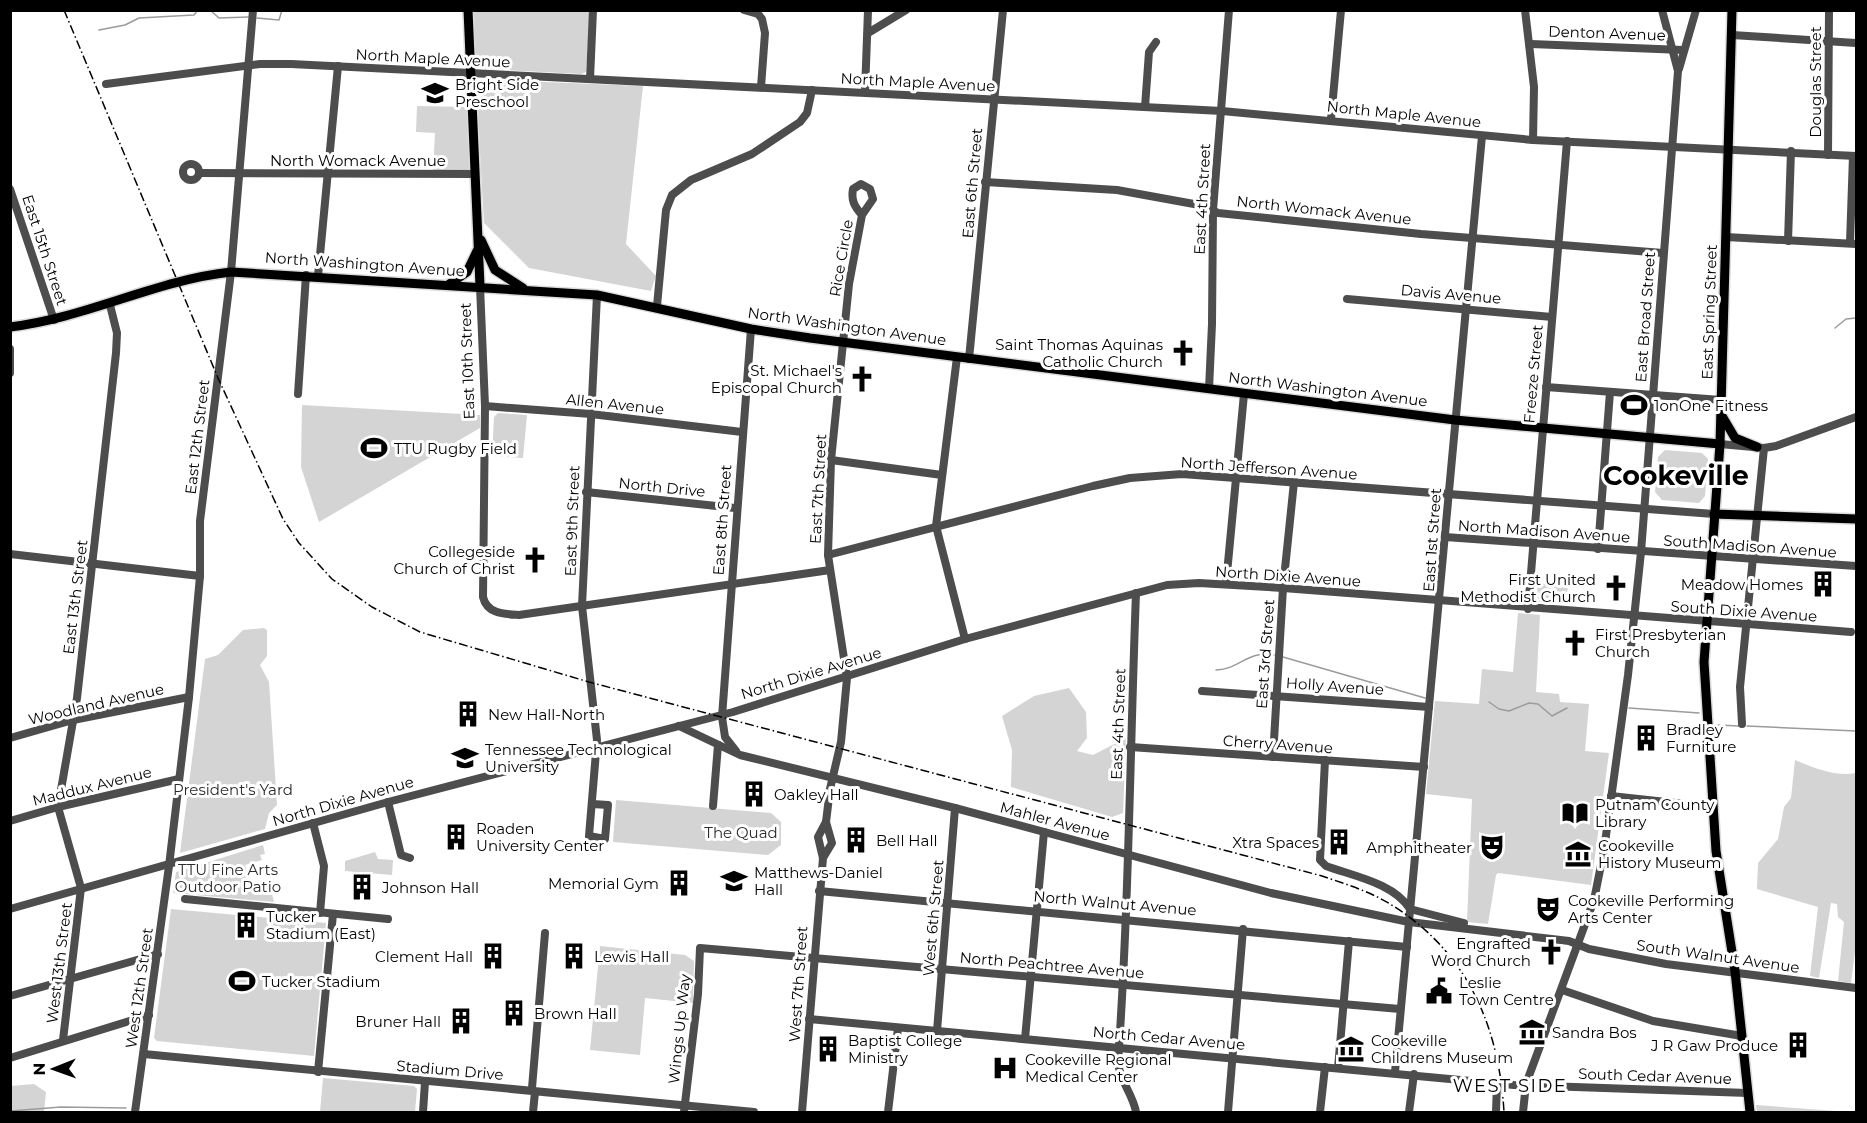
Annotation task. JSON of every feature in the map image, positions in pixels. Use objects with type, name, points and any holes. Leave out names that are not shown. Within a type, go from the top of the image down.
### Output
[{"type":"main road","name":"East Spring Street","points":[[1732,10],[1730,149],[1720,444],[1704,662],[1718,870],[1736,971],[1750,1113]]},
{"type":"main road","name":"East 10th Street","points":[[468,11],[480,286]]},
{"type":"main road","points":[[478,230],[488,260],[495,270],[525,289]]},
{"type":"main road","points":[[448,285],[466,272],[478,249]]},
{"type":"main road","name":"North Washington Avenue","points":[[10,327],[54,320],[200,277],[231,272],[525,289],[597,294],[751,329],[969,359],[1542,430],[1720,444]]},
{"type":"main road","points":[[1721,412],[1728,430],[1735,438],[1760,448]]},
{"type":"main road","points":[[1714,514],[1857,519]]},
{"type":"street","name":"East 12th Street","points":[[170,866],[200,576],[200,521],[241,174],[253,10]]},
{"type":"street","points":[[590,79],[593,10]]},
{"type":"street","points":[[744,10],[758,15],[764,25],[761,87]]},
{"type":"street","points":[[865,92],[868,10]]},
{"type":"street","points":[[868,33],[906,10]]},
{"type":"street","name":"East 6th Street","points":[[969,359],[1004,10]]},
{"type":"street","name":"East 4th Street","points":[[1209,389],[1212,324],[1212,210],[1229,10]]},
{"type":"street","points":[[1331,120],[1341,10]]},
{"type":"street","points":[[1525,10],[1531,44],[1534,87],[1533,140]]},
{"type":"street","name":"East Broad Street","points":[[1523,1113],[1526,1084],[1596,896],[1635,617],[1678,71],[1662,10]]},
{"type":"street","points":[[1678,71],[1696,10]]},
{"type":"street","name":"Douglas Street","points":[[1828,155],[1829,10]]},
{"type":"street","points":[[1732,35],[1857,44]]},
{"type":"street","points":[[1145,107],[1149,52],[1156,42]]},
{"type":"street","name":"Denton Avenue","points":[[1531,44],[1683,50]]},
{"type":"street","name":"North Maple Avenue","points":[[106,84],[250,65],[339,66],[1222,111],[1533,140],[1791,151],[1855,156]]},
{"type":"street","points":[[318,276],[339,66]]},
{"type":"street","points":[[657,306],[666,210],[672,195],[691,180],[752,154],[800,122],[807,113],[812,90]]},
{"type":"street","name":"East 1st Street","points":[[1395,1072],[1441,601],[1455,420],[1482,136]]},
{"type":"street","name":"Freeze Street","points":[[1528,609],[1567,141]]},
{"type":"street","points":[[1788,241],[1791,151]]},
{"type":"street","points":[[1726,237],[1853,244],[1855,156]]},
{"type":"street","name":"North Womack Avenue","points":[[199,173],[475,174]]},
{"type":"street","name":"North Womack Avenue","points":[[985,182],[1117,189],[1218,213],[1472,239],[1664,253]]},
{"type":"street","name":"East 15th Street","points":[[10,189],[54,320]]},
{"type":"street","name":"Rice Circle","points":[[842,342],[862,214]]},
{"type":"street","points":[[298,394],[306,275]]},
{"type":"street","name":"East 10th Street","points":[[480,286],[484,406],[483,597],[485,604],[491,610],[517,615],[582,606]]},
{"type":"street","name":"East 9th Street","points":[[593,804],[608,806],[605,839],[589,837],[597,748],[582,606],[597,294]]},
{"type":"street","name":"Davis Avenue","points":[[1347,299],[1552,317]]},
{"type":"street","name":"East 13th Street","points":[[81,888],[58,807],[73,720],[116,353],[117,333],[110,305]]},
{"type":"street","name":"East 8th Street","points":[[722,714],[735,508],[751,329]]},
{"type":"street","name":"East 7th Street","points":[[832,778],[842,742],[847,678],[828,555],[827,528],[842,342]]},
{"type":"street","points":[[10,349],[10,373]]},
{"type":"street","points":[[957,357],[936,526],[965,639]]},
{"type":"street","points":[[1546,387],[1721,400]]},
{"type":"street","points":[[1598,549],[1610,392]]},
{"type":"street","points":[[1227,584],[1244,394]]},
{"type":"street","name":"Allen Avenue","points":[[484,406],[591,414],[742,432]]},
{"type":"street","points":[[1720,444],[1760,448],[1803,437],[1857,417]]},
{"type":"street","points":[[1742,724],[1740,687],[1758,517],[1760,448]]},
{"type":"street","points":[[831,459],[942,475]]},
{"type":"street","name":"North Jefferson Avenue","points":[[828,555],[1130,478],[1182,474],[1714,514]]},
{"type":"street","name":"East 3rd Street","points":[[1273,757],[1283,588],[1294,482]]},
{"type":"street","name":"North Drive","points":[[586,492],[735,508]]},
{"type":"street","name":"North Madison Avenue","points":[[1445,537],[1641,552]]},
{"type":"street","name":"South Madison Avenue","points":[[1641,552],[1857,566]]},
{"type":"street","points":[[10,554],[200,576]]},
{"type":"street","points":[[582,606],[831,570]]},
{"type":"street","name":"North Dixie Avenue","points":[[10,909],[81,888],[170,866],[388,802],[722,714],[847,678],[965,639],[1136,593],[1180,584],[1227,584],[1283,588],[1635,617]]},
{"type":"street","name":"East 4th Street","points":[[1136,593],[1127,855],[1128,918],[1119,1048],[1119,1073],[1134,1100],[1136,1113]]},
{"type":"street","name":"South Dixie Avenue","points":[[1635,617],[1851,632]]},
{"type":"street","name":"Holly Avenue","points":[[1202,691],[1430,707]]},
{"type":"street","name":"Woodland Avenue","points":[[10,738],[73,720],[189,697]]},
{"type":"street","points":[[722,714],[725,737]]},
{"type":"street","points":[[704,719],[716,720],[725,737],[740,755]]},
{"type":"street","name":"Mahler Avenue","points":[[678,726],[740,755],[955,808],[1271,893],[1409,922]]},
{"type":"street","points":[[713,806],[718,745]]},
{"type":"street","name":"Cherry Avenue","points":[[1131,747],[1424,767]]},
{"type":"street","points":[[1325,760],[1320,861],[1326,866],[1373,882],[1405,900],[1410,909],[1489,930]]},
{"type":"street","name":"West 7th Street","points":[[802,1113],[823,858],[818,837],[826,822],[832,778]]},
{"type":"street","name":"Maddux Avenue","points":[[10,821],[58,807],[179,779]]},
{"type":"street","points":[[1611,796],[1712,807]]},
{"type":"street","points":[[388,802],[401,855],[410,858]]},
{"type":"street","name":"West 6th Street","points":[[937,1030],[955,808]]},
{"type":"street","name":"West 7th Street","points":[[823,858],[832,843],[826,822]]},
{"type":"street","points":[[313,823],[324,866],[320,913]]},
{"type":"street","points":[[1025,1039],[1044,832]]},
{"type":"street","name":"West 12th Street","points":[[135,1113],[170,866]]},
{"type":"street","name":"West 13th Street","points":[[63,1040],[81,888]]},
{"type":"street","name":"North Walnut Avenue","points":[[819,891],[1038,909],[1407,947]]},
{"type":"street","points":[[185,899],[388,919]]},
{"type":"street","points":[[318,1072],[333,914]]},
{"type":"street","points":[[1409,922],[1489,930],[1569,941],[1578,945]]},
{"type":"street","points":[[1228,1113],[1243,929]]},
{"type":"street","points":[[533,1113],[545,933]]},
{"type":"street","points":[[1338,1068],[1349,941]]},
{"type":"street","name":"South Walnut Avenue","points":[[1578,945],[1666,964],[1857,988]]},
{"type":"street","name":"North Peachtree Avenue","points":[[700,948],[1400,1009]]},
{"type":"street","name":"Wings Up Way","points":[[684,1110],[697,1003],[700,948]]},
{"type":"street","points":[[10,996],[69,977],[158,954]]},
{"type":"street","points":[[1562,990],[1653,1021],[1742,1036]]},
{"type":"street","points":[[10,1058],[149,1015]]},
{"type":"street","name":"North Cedar Avenue","points":[[809,1019],[1395,1072],[1514,1085],[1526,1084]]},
{"type":"street","points":[[888,1113],[898,1028]]},
{"type":"street","name":"Stadium Drive","points":[[144,1054],[426,1082],[533,1090],[684,1110],[754,1113]]},
{"type":"street","points":[[1320,1113],[1325,1067]]},
{"type":"street","points":[[1410,1113],[1414,1074]]},
{"type":"street","points":[[423,1113],[426,1082]]},
{"type":"street","points":[[1496,1113],[1497,1083]]},
{"type":"street","name":"South Cedar Avenue","points":[[1526,1084],[1748,1093]]},
{"type":"street","points":[[1497,1101],[1503,1090],[1514,1085]]},
{"type":"green space","points":[[472,11],[590,11],[586,72],[581,74],[481,69],[475,60]]},
{"type":"green space","points":[[495,80],[643,86],[626,244],[656,276],[651,291],[529,268],[484,223],[477,101]]},
{"type":"green space","points":[[417,106],[468,107],[470,171],[433,171],[435,133],[416,132]]},
{"type":"green space","name":"TTU Rugby Field","points":[[302,405],[480,415],[480,428],[319,522],[301,467]]},
{"type":"green space","points":[[498,413],[527,415],[523,458],[492,456],[494,417]]},
{"type":"green space","points":[[1665,450],[1702,453],[1708,459],[1705,496],[1699,503],[1662,500],[1655,492],[1658,457]]},
{"type":"green space","points":[[1538,583],[1568,586],[1566,604],[1536,602]]},
{"type":"green space","points":[[1518,613],[1540,615],[1536,692],[1559,694],[1560,702],[1589,704],[1585,751],[1609,753],[1591,885],[1498,873],[1488,924],[1467,922],[1472,799],[1426,794],[1435,701],[1479,704],[1482,669],[1513,672]]},
{"type":"green space","name":"President's Yard","points":[[264,628],[267,630],[267,656],[260,665],[269,682],[277,805],[269,813],[265,829],[180,853],[205,659],[218,655],[243,630]]},
{"type":"green space","points":[[1069,688],[1086,712],[1087,738],[1077,751],[1093,755],[1126,738],[1123,813],[1112,817],[1011,787],[1012,750],[1002,716],[1034,696]]},
{"type":"green space","points":[[1795,760],[1833,773],[1856,773],[1856,944],[1851,983],[1838,981],[1844,922],[1838,917],[1837,904],[1831,903],[1819,978],[1810,976],[1818,907],[1757,889],[1758,863],[1778,839],[1784,807],[1791,798]]},
{"type":"green space","name":"The Quad","points":[[616,800],[771,813],[781,822],[781,845],[768,855],[613,842]]},
{"type":"green space","name":"TTU Fine Arts Outdoor Patio","points":[[263,845],[265,854],[260,855],[262,860],[245,865],[252,887],[269,882],[274,902],[173,893],[176,872]]},
{"type":"green space","points":[[375,852],[378,859],[393,860],[392,875],[345,871],[345,861]]},
{"type":"green space","name":"Tucker Stadium","points":[[171,909],[326,923],[314,1056],[157,1041],[154,1038]]},
{"type":"green space","points":[[600,946],[685,955],[694,961],[693,1003],[645,998],[640,1055],[590,1050]]},
{"type":"green space","points":[[323,1078],[414,1086],[417,1089],[415,1112],[320,1112]]},
{"type":"green space","points":[[34,1084],[46,1092],[44,1112],[11,1112],[11,1086]]},
{"type":"green space","points":[[1756,1105],[1849,1112],[1757,1112]]},
{"type":"waterway","points":[[99,30],[125,25],[139,18],[194,15],[198,10]]},
{"type":"waterway","points":[[210,10],[219,18],[248,17]]},
{"type":"waterway","points":[[257,18],[279,20],[282,10]]},
{"type":"waterway","points":[[1835,328],[1846,319],[1856,318]]},
{"type":"waterway","points":[[1216,670],[1232,667],[1257,655],[1274,655]]},
{"type":"waterway","points":[[1283,657],[1425,698]]},
{"type":"waterway","points":[[1489,702],[1499,709],[1509,711],[1529,703],[1538,704],[1552,716],[1567,708]]},
{"type":"waterway","points":[[1629,708],[1699,713]]},
{"type":"waterway","points":[[1717,725],[1739,726]]},
{"type":"waterway","points":[[1747,726],[1856,731]]},
{"type":"waterway","points":[[10,1111],[61,1107],[126,1108]]},
{"type":"railway","points":[[64,10],[218,378],[283,519],[299,543],[332,579],[372,607],[420,632],[589,682],[1322,876],[1374,895],[1417,923],[1440,944],[1459,968],[1474,993],[1495,1050],[1504,1112]]},
{"type":"place","name":"Bright Side Preschool","points":[[435,93]]},
{"type":"place","name":"Saint Thomas Aquinas Catholic Church","points":[[1183,353]]},
{"type":"place","name":"St. Michael's Episcopal Church","points":[[862,379]]},
{"type":"place","name":"1onOne Fitness","points":[[1634,405]]},
{"type":"place","name":"TTU Rugby Field","points":[[374,448]]},
{"type":"place","name":"Collegeside Church of Christ","points":[[535,560]]},
{"type":"place","name":"Meadow Homes","points":[[1823,584]]},
{"type":"place","name":"First United Methodist Church","points":[[1616,588]]},
{"type":"place","name":"First Presbyterian Church","points":[[1575,643]]},
{"type":"place","name":"New Hall-North","points":[[468,714]]},
{"type":"place","name":"Bradley Furniture","points":[[1646,738]]},
{"type":"place","name":"Tennessee Technological University","points":[[465,758]]},
{"type":"place","name":"Oakley Hall","points":[[754,794]]},
{"type":"place","name":"Putnam County Library","points":[[1575,813]]},
{"type":"place","name":"Roaden University Center","points":[[456,837]]},
{"type":"place","name":"Bell Hall","points":[[856,840]]},
{"type":"place","name":"Xtra Spaces","points":[[1339,842]]},
{"type":"place","name":"Amphitheater","points":[[1492,847]]},
{"type":"place","name":"Cookeville History Museum","points":[[1578,854]]},
{"type":"place","name":"Matthews-Daniel Hall","points":[[734,881]]},
{"type":"place","name":"Memorial Gym","points":[[679,883]]},
{"type":"place","name":"Johnson Hall","points":[[362,887]]},
{"type":"place","name":"Cookeville Performing Arts Center","points":[[1548,909]]},
{"type":"place","name":"Tucker Stadium (East)","points":[[246,925]]},
{"type":"place","name":"Engrafted Word Church","points":[[1551,952]]},
{"type":"place","name":"Clement Hall","points":[[493,956]]},
{"type":"place","name":"Lewis Hall","points":[[574,956]]},
{"type":"place","name":"Tucker Stadium","points":[[242,981]]},
{"type":"place","name":"Leslie Town Centre","points":[[1439,991]]},
{"type":"place","name":"Brown Hall","points":[[514,1013]]},
{"type":"place","name":"Bruner Hall","points":[[461,1021]]},
{"type":"place","name":"Sandra Bos","points":[[1532,1032]]},
{"type":"place","name":"J R Gaw Produce","points":[[1798,1045]]},
{"type":"place","name":"Baptist College Ministry","points":[[828,1049]]},
{"type":"place","name":"Cookeville Childrens Museum","points":[[1351,1049]]},
{"type":"place","name":"Cookeville Regional Medical Center","points":[[1005,1068]]},
{"type":"district","name":"Cookeville","points":[[1676,475]]},
{"type":"district","name":"WEST SIDE","points":[[1510,1086]]}]
